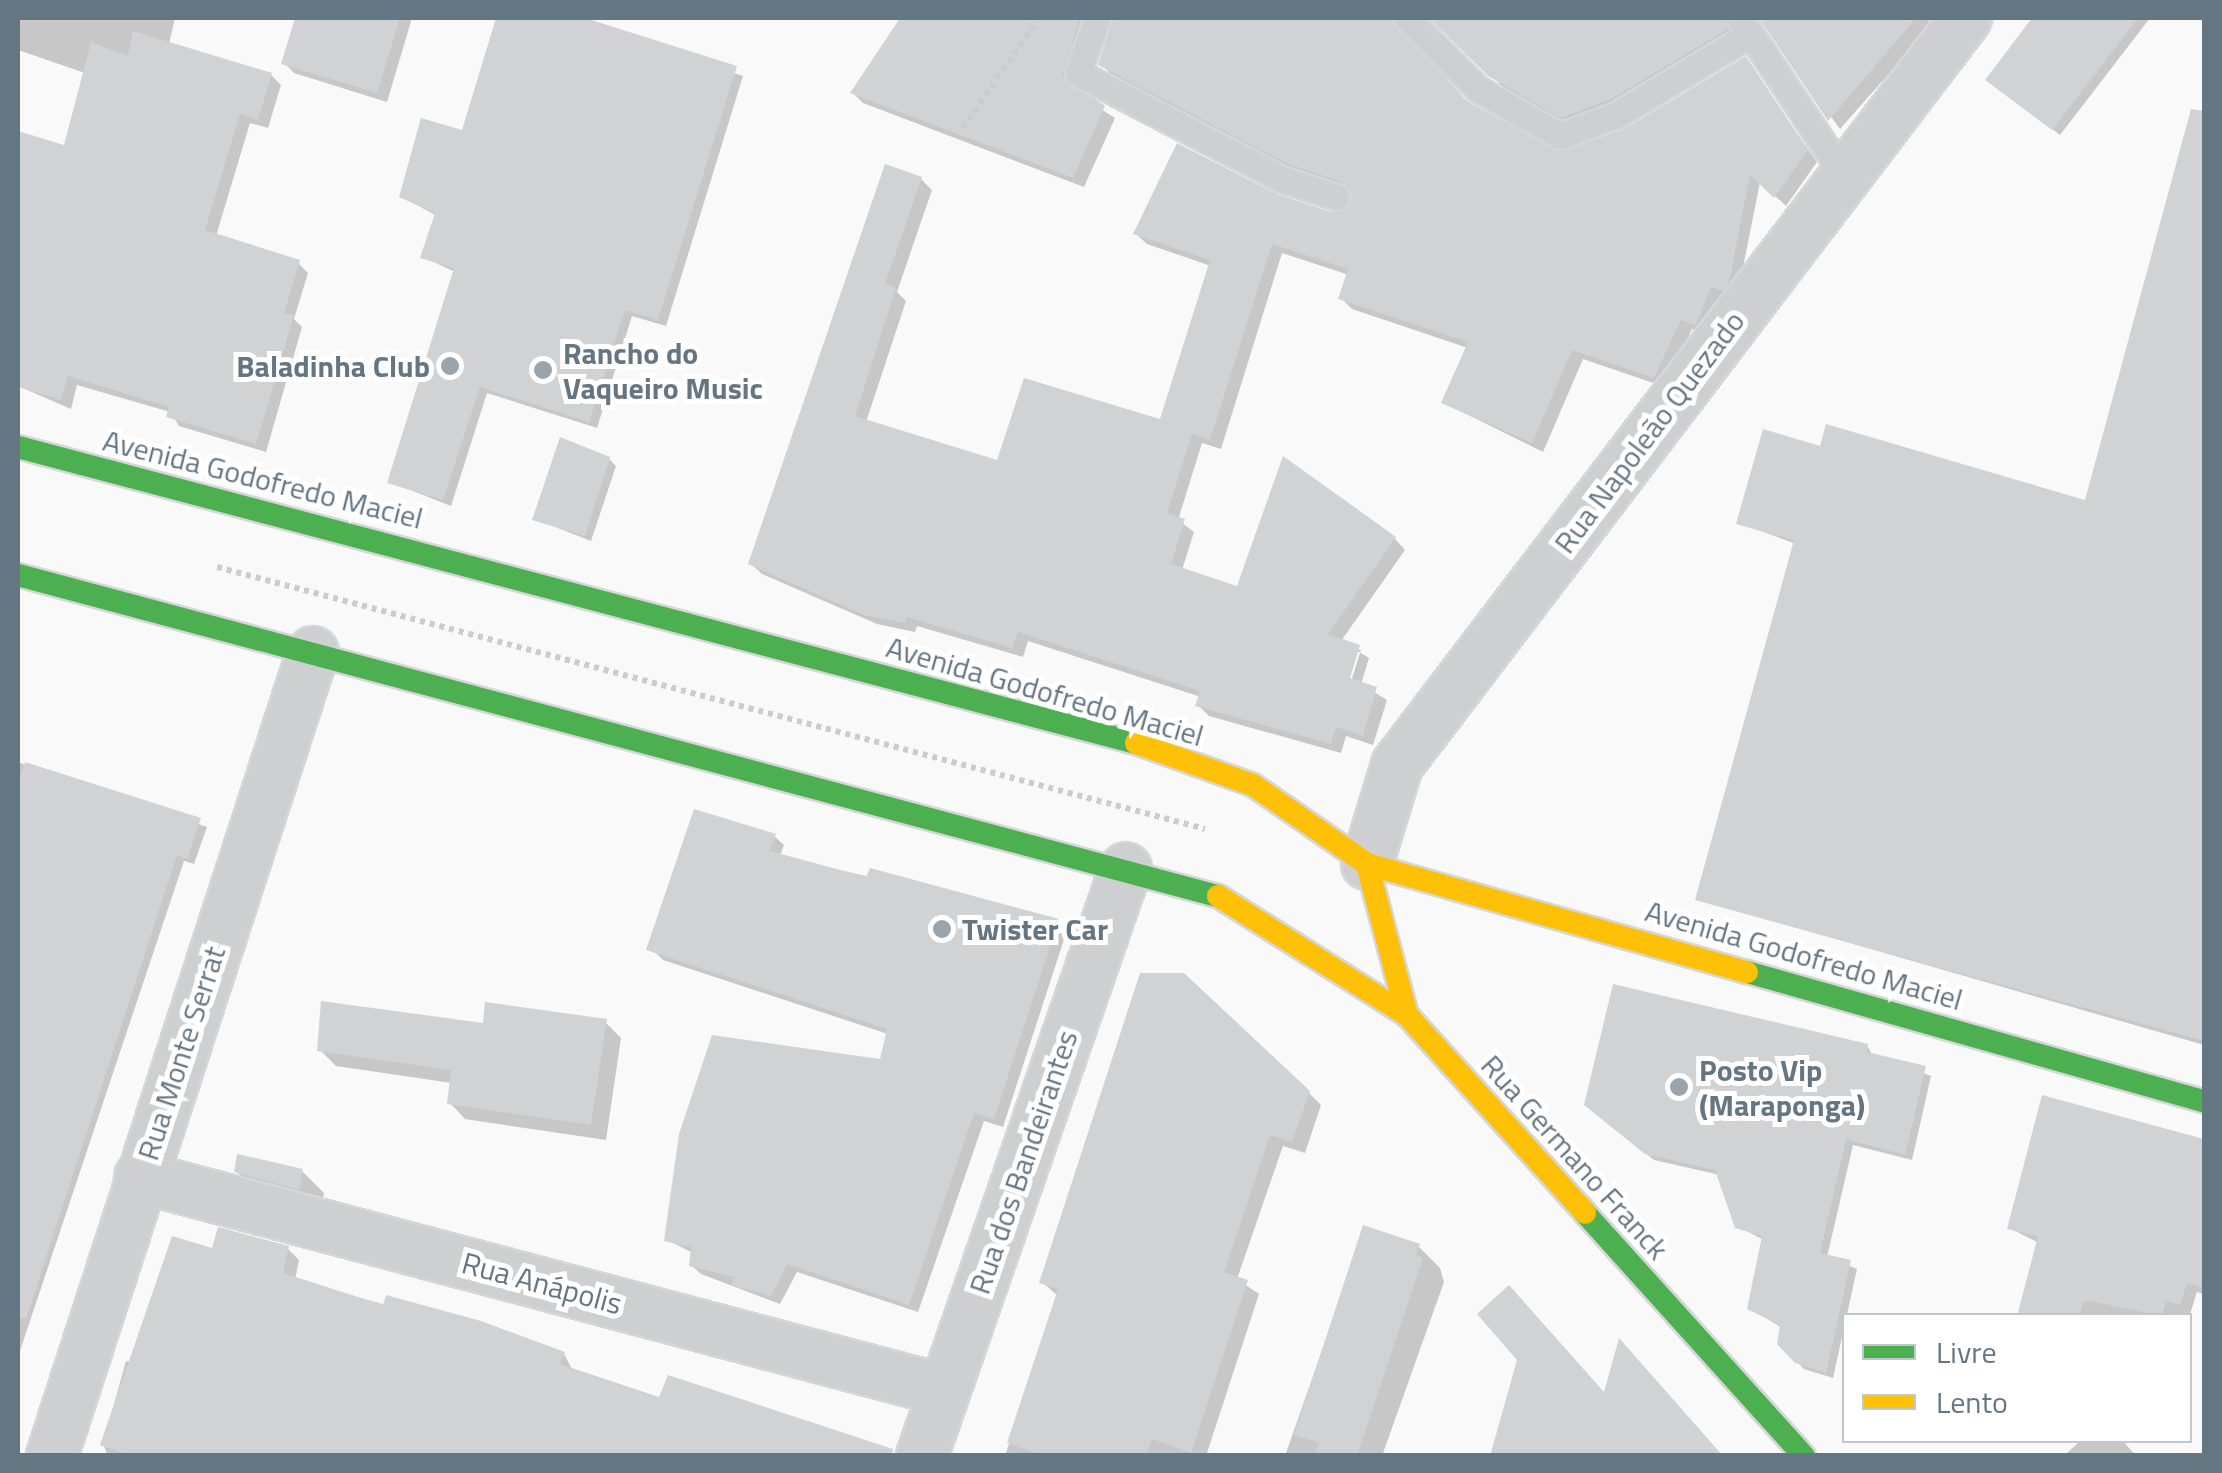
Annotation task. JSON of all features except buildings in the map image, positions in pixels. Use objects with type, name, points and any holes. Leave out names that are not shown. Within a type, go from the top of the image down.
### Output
[{"type":"main road","name":"Avenida Godofredo Maciel","points":[[18,447],[1166,751],[1253,784],[1368,864],[2204,1101]]},
{"type":"main road","points":[[18,575],[1228,898],[1407,1015]]},
{"type":"main road","name":"Rua Germano Franck","points":[[1368,864],[1407,1015],[1804,1456]]},
{"type":"street","name":"Rua Napoleão Quezado","points":[[1368,864],[1397,764],[1966,18]]},
{"type":"street","name":"Rua Monte Serrat","points":[[52,1456],[313,652]]},
{"type":"street","name":"Rua dos Bandeirantes","points":[[922,1456],[1126,868]]},
{"type":"street","name":"Rua Anápolis","points":[[140,1177],[943,1390]]},
{"type":"lane","points":[[1098,18],[1078,73],[1121,90],[1282,179],[1336,197]]},
{"type":"lane","points":[[1407,18],[1478,90],[1560,136],[1616,115],[1746,26],[1844,175]]},
{"type":"path","points":[[962,128],[1039,18]]},
{"type":"traffic: fast","points":[[18,447],[1136,743]]},
{"type":"traffic: fast","points":[[18,575],[1218,896]]},
{"type":"traffic: fast","points":[[1747,972],[2204,1101]]},
{"type":"traffic: fast","points":[[1585,1213],[1804,1456]]},
{"type":"traffic: slow","points":[[1136,743],[1253,785],[1367,864],[1747,972]]},
{"type":"traffic: slow","points":[[1367,864],[1407,1015],[1585,1213]]},
{"type":"traffic: slow","points":[[1218,896],[1407,1015]]},
{"type":"place","name":"Baladinha Club","points":[[450,366]]},
{"type":"place","name":"Rancho do Vaqueiro Music","points":[[543,370]]},
{"type":"place","name":"Twister Car","points":[[942,929]]},
{"type":"place","name":"Posto Vip (Maraponga)","points":[[1679,1087]]}]
